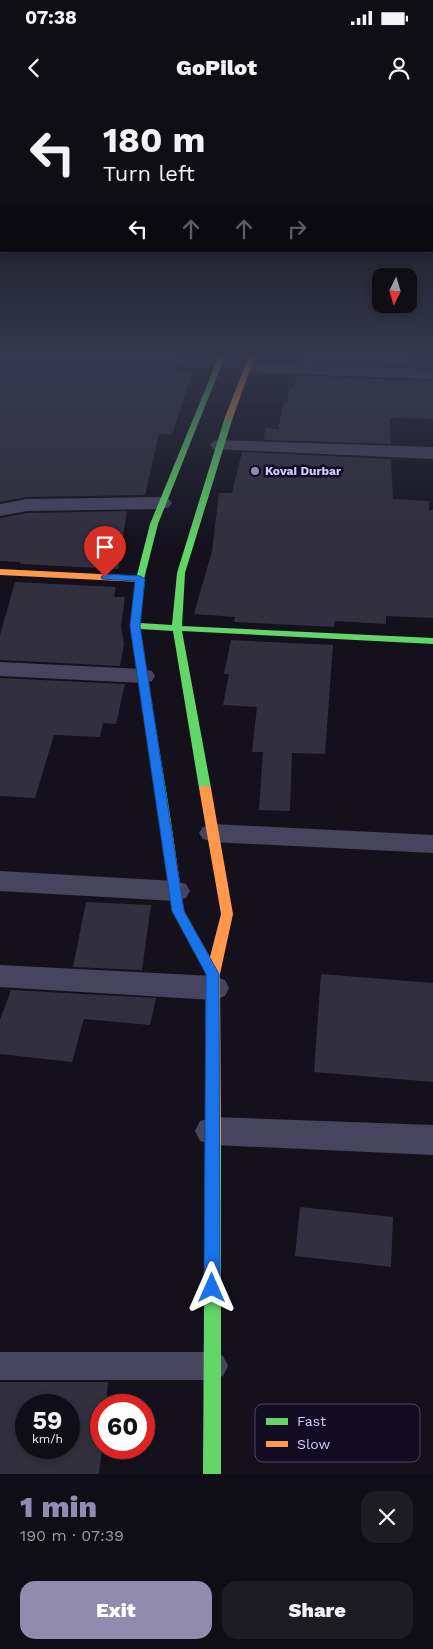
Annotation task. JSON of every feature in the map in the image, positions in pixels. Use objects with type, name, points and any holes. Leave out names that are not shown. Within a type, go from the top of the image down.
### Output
[{"type":"main road","points":[[196,420],[154,524],[140,579],[135,626],[178,911],[213,981]]},
{"type":"main road","points":[[212,1474],[213,981],[227,914],[177,628],[181,573],[219,445],[228,420]]},
{"type":"main road","points":[[0,572],[140,579]]},
{"type":"main road","points":[[135,626],[433,641]]},
{"type":"street","points":[[219,445],[433,453]]},
{"type":"street","points":[[0,510],[37,505],[162,503]]},
{"type":"street","points":[[0,669],[143,676]]},
{"type":"street","points":[[213,833],[433,844]]},
{"type":"street","points":[[0,881],[175,891]]},
{"type":"street","points":[[0,976],[213,981]]},
{"type":"street","points":[[213,1132],[433,1140]]},
{"type":"lane","points":[[0,1366],[212,1366]]},
{"type":"building","points":[[0,420],[177,420],[172,435],[159,434],[145,495],[27,497],[0,502]]},
{"type":"building","points":[[280,420],[390,420],[391,444],[264,440],[265,428],[278,429]]},
{"type":"building","points":[[242,452],[391,459],[393,499],[429,501],[429,510],[433,510],[433,618],[386,616],[386,624],[335,621],[334,627],[234,622],[235,617],[194,614],[212,551],[219,493],[232,493]]},
{"type":"building","points":[[127,511],[118,569],[20,564],[21,562],[0,561],[0,518],[27,513]]},
{"type":"building","points":[[15,582],[116,587],[114,597],[125,597],[121,626],[124,644],[120,666],[0,660],[0,635]]},
{"type":"building","points":[[231,640],[333,645],[325,754],[292,753],[290,811],[259,810],[263,752],[252,752],[257,707],[223,705],[229,674],[224,674]]},
{"type":"building","points":[[0,678],[125,684],[116,724],[103,723],[100,737],[54,735],[35,798],[0,796]]},
{"type":"building","points":[[86,902],[151,905],[142,970],[73,967]]},
{"type":"building","points":[[321,974],[433,983],[433,1082],[314,1072]]},
{"type":"building","points":[[11,990],[156,998],[150,1025],[84,1019],[72,1062],[0,1054],[0,1020]]},
{"type":"building","points":[[300,1207],[393,1217],[391,1267],[295,1256]]},
{"type":"building","points":[[0,1382],[108,1382],[107,1394],[90,1394],[90,1459],[101,1459],[99,1474],[0,1474]]},
{"type":"traffic: fast","points":[[164,815],[135,626],[140,579],[154,524],[196,420]]},
{"type":"traffic: fast","points":[[205,788],[177,628],[181,573],[228,420]]},
{"type":"traffic: fast","points":[[135,626],[433,641]]},
{"type":"traffic: fast","points":[[212,1474],[213,1143]]},
{"type":"traffic: slow","points":[[0,572],[140,579]]},
{"type":"traffic: slow","points":[[205,788],[227,914],[213,974]]},
{"type":"traffic: slow","points":[[164,815],[178,911],[213,974],[213,1143]]},
{"type":"place","name":"Kovai Durbar","points":[[255,471]]},
{"type":"route","points":[[105,577],[140,579],[135,626],[178,911],[213,974],[212,1288]]}]
